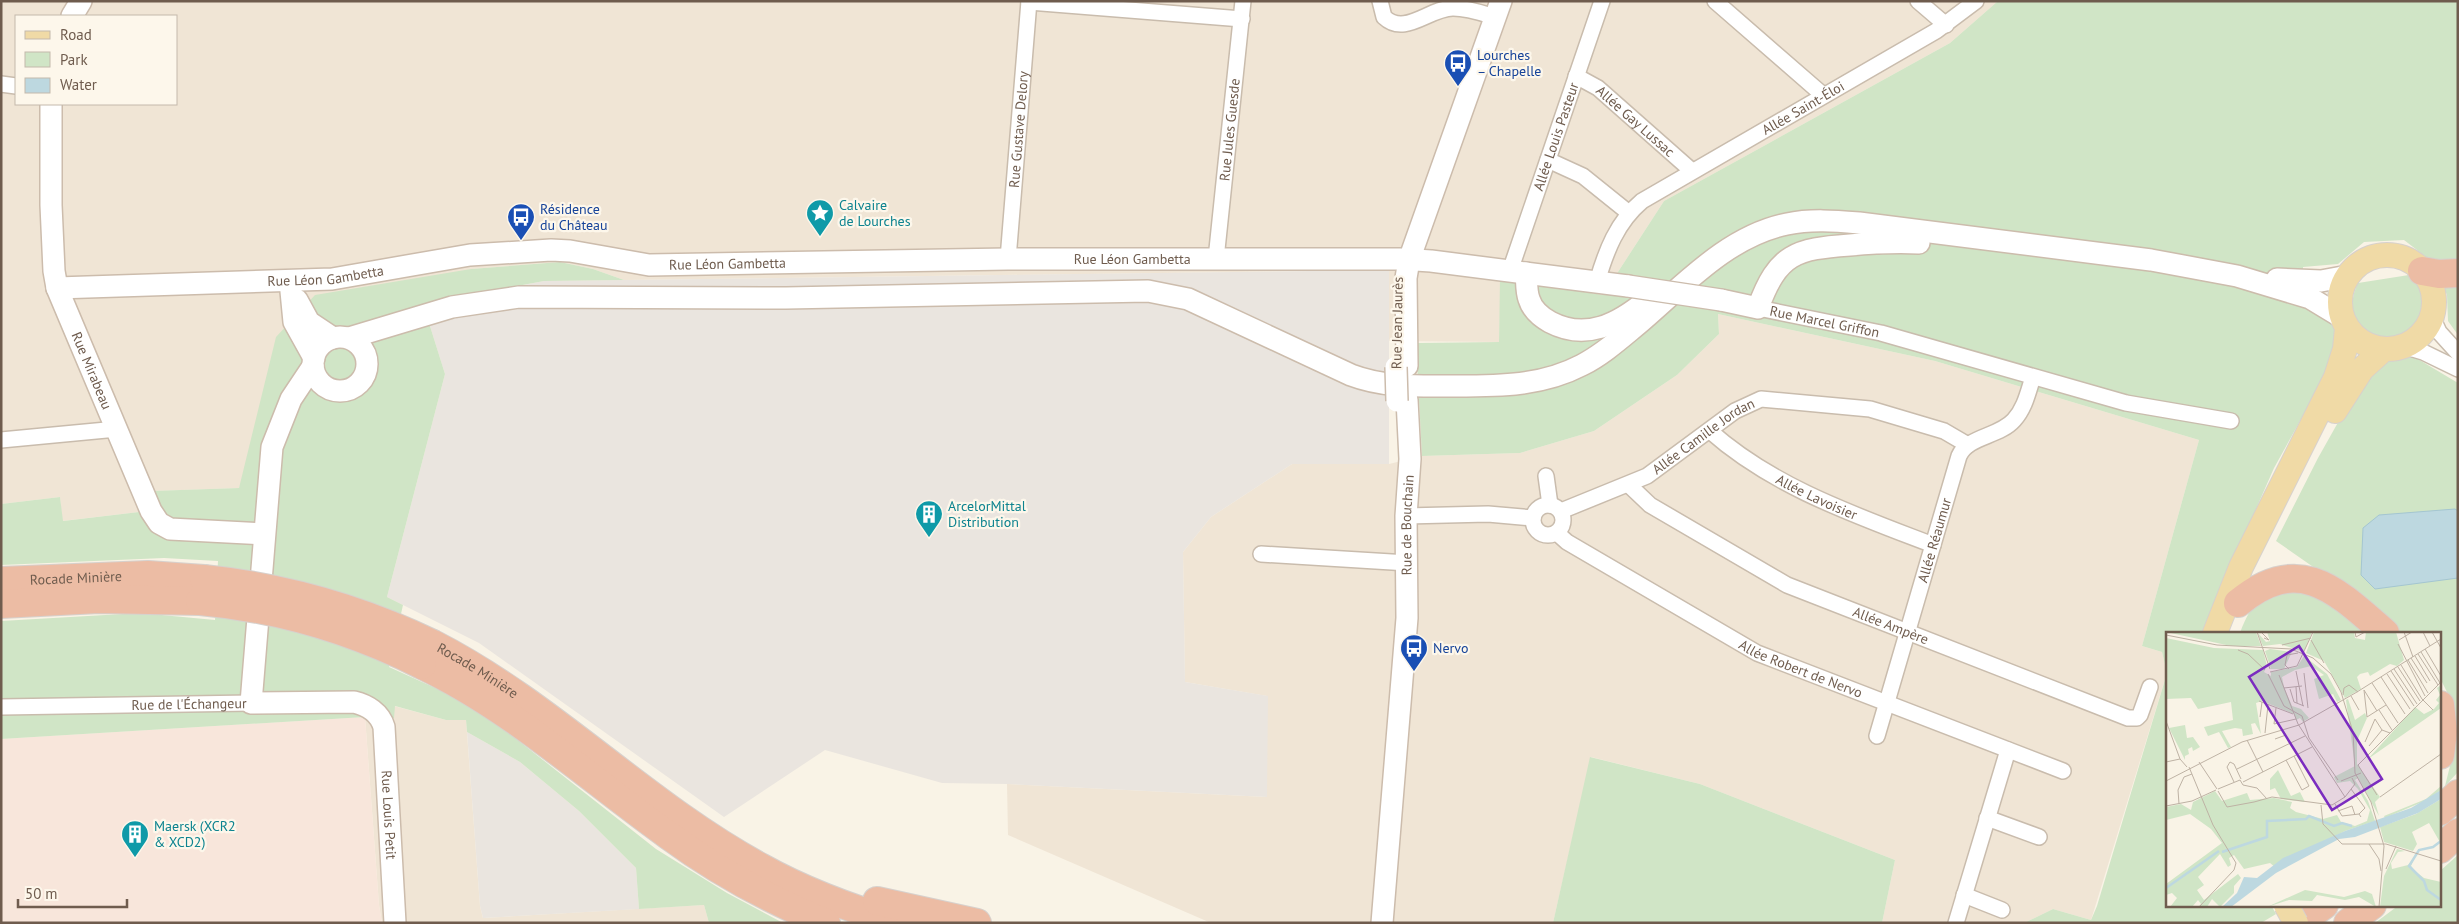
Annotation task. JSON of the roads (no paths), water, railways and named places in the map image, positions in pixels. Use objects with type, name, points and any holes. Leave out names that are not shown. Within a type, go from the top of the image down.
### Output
[{"type":"highway","points":[[2422,271],[2458,273]]},
{"type":"highway","name":"Rocade Minière","points":[[1,581],[148,575],[202,590]]},
{"type":"highway","points":[[2238,603],[2252,592],[2271,582],[2290,578],[2304,579],[2330,588],[2384,632]]},
{"type":"highway","name":"Rocade Minière","points":[[1,604],[260,587],[314,599],[368,616],[428,655],[703,859],[763,894],[826,923]]},
{"type":"highway","name":"Rocade Minière","points":[[428,655],[467,663],[538,709],[693,825],[762,868],[838,903],[899,923]]},
{"type":"highway","points":[[2442,718],[2444,732],[2442,744]]},
{"type":"highway","points":[[2442,808],[2458,794]]},
{"type":"highway","points":[[693,825],[806,876],[851,894],[911,910],[977,923]]},
{"type":"highway","points":[[2442,847],[2458,833]]},
{"type":"highway","points":[[2286,923],[2305,906]]},
{"type":"highway","points":[[2298,923],[2323,906]]},
{"type":"highway","points":[[2348,923],[2371,906]]},
{"type":"main road","points":[[2215,632],[2241,566],[2336,377],[2345,348],[2345,323],[2341,293],[2348,276],[2366,260],[2384,255],[2408,260],[2422,271],[2433,292],[2432,317],[2423,333],[2394,348],[2362,369],[2341,400],[2255,564],[2238,603],[2228,632]]},
{"type":"main road","points":[[2345,323],[2361,341],[2394,348]]},
{"type":"main road","points":[[2287,906],[2298,923]]},
{"type":"main road","points":[[2301,906],[2311,923]]},
{"type":"street","points":[[73,15],[81,1]]},
{"type":"street","name":"Rue Jules Guesde","points":[[1216,259],[1243,1]]},
{"type":"street","points":[[1380,1],[1384,17],[1399,25],[1410,23],[1439,10],[1453,8],[1470,10],[1498,9]]},
{"type":"street","name":"Allée Louis Pasteur","points":[[1518,272],[1548,160],[1602,1]]},
{"type":"street","points":[[1715,1],[1823,95]]},
{"type":"street","points":[[1918,1],[1946,25]]},
{"type":"street","name":"Allée Saint-Éloi","points":[[1597,282],[1607,250],[1629,213],[1649,196],[1946,25],[1976,1]]},
{"type":"street","points":[[1029,2],[1242,19]]},
{"type":"street","name":"Rue Gustave Delory","points":[[1008,259],[1029,2]]},
{"type":"street","name":"Rue Jean Jaurès","points":[[1405,260],[1421,203],[1450,141],[1498,9]]},
{"type":"street","name":"Allée Gay Lussac","points":[[1576,76],[1598,88],[1692,170]]},
{"type":"street","points":[[1,84],[15,86]]},
{"type":"street","name":"Rue Mirabeau","points":[[52,105],[51,206],[54,271],[57,288],[151,511],[164,527],[178,530],[264,534]]},
{"type":"street","points":[[1548,160],[1575,171],[1629,213]]},
{"type":"street","points":[[1518,272],[1535,310],[1546,320],[1562,327],[1587,331],[1604,327],[1627,315],[1719,238],[1761,217],[1783,210],[1821,206],[1845,208],[1881,214],[1960,236]]},
{"type":"street","points":[[251,703],[270,458],[278,428],[291,399],[314,362],[322,344],[467,304],[519,297],[786,298],[1148,291],[1188,299],[1351,375],[1371,382],[1421,386],[1503,386],[1543,380],[1584,365],[1622,338],[1717,258],[1742,241],[1774,228],[1802,222],[1833,221],[2151,260],[2237,276],[2310,298],[2345,323]]},
{"type":"street","points":[[1758,308],[1767,285],[1778,268],[1790,257],[1807,249],[1892,242],[2052,248]]},
{"type":"street","name":"Rue Léon Gambetta","points":[[57,288],[290,281],[349,277],[480,253],[570,251],[649,265],[1008,259],[1405,260]]},
{"type":"street","name":"Rue Marcel Griffon","points":[[1405,260],[1518,272],[1721,300],[1868,330],[2126,403],[2231,421]]},
{"type":"street","name":"Rue de Bouchain","points":[[1382,922],[1404,654],[1408,563],[1406,516],[1410,458],[1402,400],[1401,367],[1406,278],[1405,260]]},
{"type":"street","points":[[2237,276],[2307,281],[2332,280],[2348,276]]},
{"type":"street","points":[[290,281],[294,322],[314,362],[320,381],[330,388],[340,390],[353,387],[363,378],[367,365],[375,352],[389,338],[421,317]]},
{"type":"street","points":[[290,281],[306,318],[362,349],[367,365]]},
{"type":"street","points":[[2432,317],[2439,332],[2458,353]]},
{"type":"street","points":[[2394,348],[2423,352],[2458,369]]},
{"type":"street","points":[[1968,445],[1996,433],[2014,420],[2023,407],[2033,377]]},
{"type":"street","points":[[278,428],[300,403],[310,396],[330,388]]},
{"type":"street","name":"Allée Camille Jordan","points":[[1555,508],[1629,485],[1666,464],[1744,406],[1761,399],[1777,399],[1881,412],[1944,431],[1959,438],[1968,445]]},
{"type":"street","points":[[1,440],[117,429]]},
{"type":"street","name":"Allée Lavoisier","points":[[1710,431],[1739,454],[1815,498],[1933,545]]},
{"type":"street","name":"Allée Réaumur","points":[[1877,736],[1959,456],[1968,445]]},
{"type":"street","points":[[1546,476],[1555,508],[1563,523],[1556,533],[1549,535],[1541,534],[1534,526],[1533,518],[1538,509],[1555,508]]},
{"type":"street","name":"Allée Ampère","points":[[1629,485],[1650,505],[1778,581],[2128,718],[2137,718],[2140,715],[2150,687]]},
{"type":"street","points":[[1406,516],[1488,514],[1533,518]]},
{"type":"street","name":"Allée Robert de Nervo","points":[[1556,533],[1572,545],[1747,649],[2063,771]]},
{"type":"street","points":[[1261,554],[1408,563]]},
{"type":"street","name":"Rue de l'Échangeur","points":[[1,707],[349,702],[363,704],[374,711]]},
{"type":"street","name":"Rue Louis Petit","points":[[374,711],[382,720],[384,727],[395,923]]},
{"type":"street","points":[[1956,923],[2008,750]]},
{"type":"street","points":[[1987,818],[2040,837]]},
{"type":"street","points":[[1964,895],[2002,910]]},
{"type":"water","points":[[2455,509],[2458,511],[2458,578],[2375,589],[2361,575],[2363,528],[2379,515]]},
{"type":"place","name":"Lourches – Chapelle","points":[[1458,87]]},
{"type":"place","name":"Calvaire de Lourches","points":[[820,237]]},
{"type":"place","name":"Résidence du Château","points":[[521,241]]},
{"type":"place","name":"ArcelorMittal Distribution","points":[[929,538]]},
{"type":"place","name":"Nervo","points":[[1414,672]]},
{"type":"place","name":"Maersk (XCR2 & XCD2)","points":[[135,858]]}]
